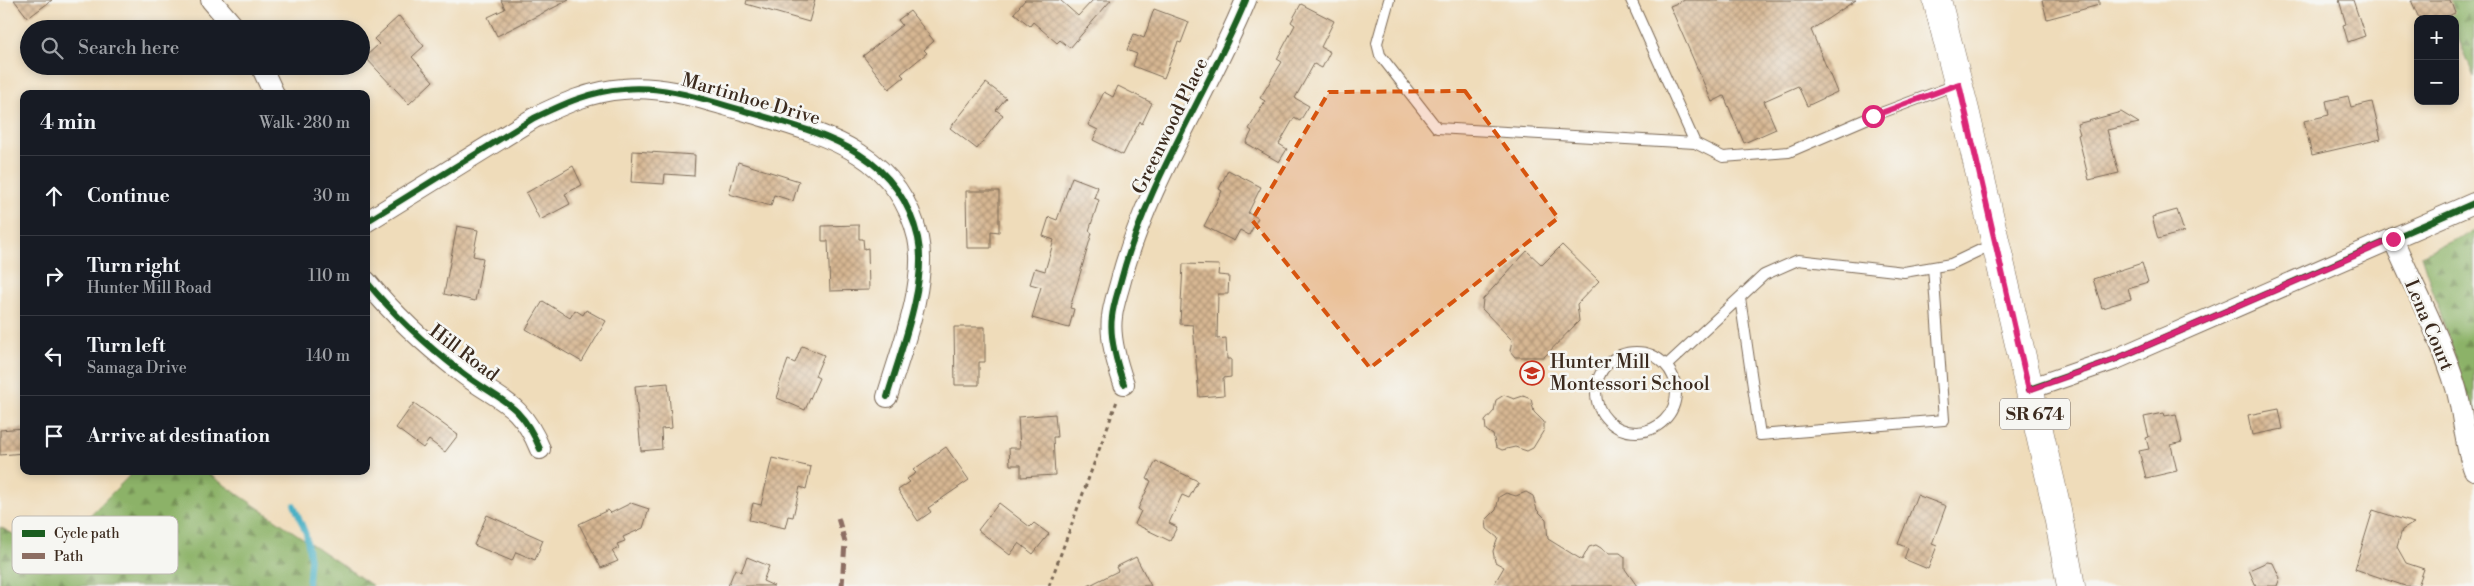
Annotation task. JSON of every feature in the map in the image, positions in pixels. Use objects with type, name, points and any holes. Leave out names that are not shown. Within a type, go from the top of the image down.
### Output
[{"type":"main road","name":"SR 674","points":[[1937,0],[1959,84],[2056,500],[2071,586]]},
{"type":"street","points":[[211,0],[228,20]]},
{"type":"street","name":"Greenwood Place","points":[[1124,384],[1117,366],[1111,318],[1130,247],[1183,128],[1209,80],[1246,0]]},
{"type":"street","points":[[265,75],[272,90]]},
{"type":"street","name":"Martinhoe Drive","points":[[370,220],[534,118],[562,104],[591,94],[623,89],[653,89],[688,94],[823,134],[846,145],[885,173],[900,193],[911,216],[918,239],[920,264],[916,291],[887,397]]},
{"type":"street","points":[[2029,390],[2116,359],[2474,203]]},
{"type":"street","name":"Lena Court","points":[[2393,239],[2456,386],[2470,460],[2474,470]]},
{"type":"street","name":"Hill Road","points":[[370,286],[386,305],[422,341],[462,373],[516,410],[531,426],[540,449]]},
{"type":"lane","points":[[1389,0],[1377,43],[1380,55],[1437,128],[1695,143],[1723,157],[1789,152],[1873,116],[1959,84]]},
{"type":"lane","points":[[1631,0],[1695,143]]},
{"type":"lane","points":[[1667,365],[1764,275],[1798,260],[1904,272],[1951,264],[1996,243]]},
{"type":"lane","points":[[1740,298],[1760,436],[1944,420],[1933,267]]},
{"type":"lane","points":[[1631,352],[1644,352],[1656,357],[1667,365],[1674,377],[1677,390],[1675,403],[1664,420],[1648,430],[1635,432],[1622,430],[1610,423],[1601,413],[1596,387],[1600,374],[1607,364],[1618,356],[1631,352]]},
{"type":"path","points":[[1049,586],[1124,384]]},
{"type":"highlighted area","points":[[1465,91],[1558,218],[1370,368],[1252,220],[1329,92]]},
{"type":"green space","points":[[2443,0],[2474,0],[2474,77],[2459,40],[2459,15],[2449,15]]},
{"type":"green space","points":[[2474,231],[2474,415],[2421,255]]},
{"type":"green space","points":[[130,475],[210,475],[373,586],[0,586],[0,527],[12,533],[12,574],[178,574],[178,516],[89,516]]},
{"type":"building","points":[[14,0],[52,0],[28,18]]},
{"type":"building","points":[[501,0],[569,0],[497,36],[488,17],[505,9]]},
{"type":"building","points":[[747,0],[815,0],[809,22],[746,4]]},
{"type":"building","points":[[1025,0],[1060,0],[1078,16],[1093,0],[1111,0],[1070,48],[1060,40],[1057,43],[1033,22],[1030,26],[1014,13]]},
{"type":"building","points":[[1685,0],[1856,0],[1811,30],[1837,92],[1807,106],[1798,86],[1764,101],[1776,129],[1744,143],[1724,96],[1712,102],[1670,6]]},
{"type":"building","points":[[2042,0],[2099,0],[2099,5],[2047,19]]},
{"type":"building","points":[[2339,0],[2353,0],[2365,36],[2348,42],[2343,25],[2346,24]]},
{"type":"building","points":[[2411,0],[2450,0],[2455,13],[2450,15],[2418,15]]},
{"type":"building","points":[[1301,4],[1334,21],[1321,47],[1330,52],[1322,68],[1314,64],[1295,98],[1309,106],[1300,121],[1294,118],[1279,144],[1287,149],[1279,162],[1246,143],[1252,131],[1249,129],[1265,101],[1260,98],[1282,62],[1277,59],[1295,25],[1291,22]]},
{"type":"building","points":[[1154,9],[1189,22],[1181,43],[1178,42],[1164,78],[1133,66],[1137,54],[1127,50],[1134,34],[1144,38]]},
{"type":"building","points":[[910,11],[934,41],[924,50],[927,53],[901,74],[904,77],[889,89],[863,56],[902,25],[898,20]]},
{"type":"building","points":[[399,16],[424,46],[412,57],[433,81],[409,104],[370,62],[370,52],[379,44],[374,39]]},
{"type":"building","points":[[986,83],[1006,98],[996,110],[1003,115],[977,149],[950,128]]},
{"type":"building","points":[[1118,86],[1152,103],[1142,124],[1140,121],[1123,155],[1093,140],[1098,130],[1088,125],[1104,92],[1113,97]]},
{"type":"building","points":[[2348,96],[2351,107],[2372,102],[2381,139],[2312,155],[2304,121],[2329,115],[2326,101]]},
{"type":"building","points":[[2121,112],[2139,123],[2107,130],[2119,173],[2089,180],[2077,124]]},
{"type":"building","points":[[633,151],[695,155],[694,176],[665,174],[664,184],[631,182]]},
{"type":"building","points":[[738,162],[799,181],[793,201],[774,195],[771,206],[729,194]]},
{"type":"building","points":[[573,166],[582,185],[565,194],[570,204],[540,220],[526,193]]},
{"type":"building","points":[[1228,170],[1261,187],[1248,213],[1258,218],[1249,235],[1240,230],[1234,241],[1204,226],[1222,191],[1219,189]]},
{"type":"building","points":[[1072,177],[1098,187],[1094,198],[1099,200],[1089,231],[1092,233],[1070,308],[1074,309],[1069,328],[1032,318],[1041,287],[1030,284],[1035,268],[1045,271],[1054,240],[1043,236],[1049,217],[1057,220]]},
{"type":"building","points":[[966,191],[999,191],[999,232],[991,231],[991,248],[967,248]]},
{"type":"building","points":[[2177,210],[2184,232],[2158,239],[2152,217]]},
{"type":"building","points":[[859,225],[859,239],[863,239],[864,249],[868,248],[869,290],[830,291],[828,241],[822,241],[822,226]]},
{"type":"building","points":[[457,226],[478,230],[473,256],[483,258],[475,301],[444,294]]},
{"type":"building","points":[[1562,245],[1599,281],[1577,304],[1579,321],[1544,357],[1515,357],[1510,351],[1512,340],[1482,309],[1483,299],[1527,251],[1542,265]]},
{"type":"building","points":[[2142,263],[2148,282],[2128,288],[2131,299],[2102,308],[2093,279]]},
{"type":"building","points":[[1183,264],[1219,265],[1218,275],[1229,276],[1228,294],[1218,294],[1217,339],[1226,338],[1227,359],[1231,359],[1231,377],[1223,378],[1224,395],[1199,397],[1193,325],[1180,324]]},
{"type":"building","points":[[543,301],[570,318],[575,310],[583,315],[586,310],[606,321],[582,362],[526,329]]},
{"type":"building","points":[[954,327],[985,327],[985,362],[979,362],[979,385],[955,385]]},
{"type":"building","points":[[802,346],[824,355],[815,376],[819,378],[805,410],[777,398],[780,389],[778,388],[788,360],[795,363]]},
{"type":"building","points":[[668,383],[672,428],[661,429],[662,449],[641,451],[635,386]]},
{"type":"building","points":[[1504,395],[1514,399],[1523,396],[1531,399],[1534,412],[1544,422],[1544,430],[1533,448],[1527,451],[1515,447],[1502,450],[1496,447],[1493,435],[1486,430],[1485,421],[1494,411],[1496,400]]},
{"type":"building","points":[[414,403],[458,435],[445,452],[429,440],[423,448],[396,428]]},
{"type":"building","points":[[2279,409],[2283,429],[2252,435],[2248,415]]},
{"type":"building","points":[[2164,413],[2165,416],[2176,414],[2182,442],[2171,445],[2177,471],[2146,478],[2139,451],[2149,449],[2146,438],[2149,437],[2144,417]]},
{"type":"building","points":[[1055,414],[1057,437],[1053,437],[1055,475],[1021,477],[1021,465],[1010,465],[1009,448],[1020,448],[1018,417]]},
{"type":"building","points":[[20,428],[20,453],[0,455],[0,430]]},
{"type":"building","points":[[946,447],[969,480],[928,508],[931,512],[918,521],[898,490],[910,482],[907,479],[916,473],[913,470]]},
{"type":"building","points":[[772,458],[811,467],[806,489],[800,487],[793,517],[788,516],[785,528],[749,520],[753,503],[761,505]]},
{"type":"building","points":[[1156,461],[1198,481],[1189,498],[1182,495],[1169,523],[1177,527],[1170,541],[1135,524],[1141,511],[1138,509],[1151,481],[1147,479]]},
{"type":"building","points":[[1526,492],[1533,496],[1537,510],[1546,519],[1548,539],[1582,560],[1589,547],[1596,545],[1609,553],[1620,553],[1625,557],[1625,569],[1637,586],[1493,586],[1504,567],[1495,562],[1493,551],[1498,538],[1487,529],[1486,520],[1496,510],[1499,497],[1506,493],[1516,496]]},
{"type":"building","points":[[1917,495],[1946,506],[1932,544],[1937,546],[1928,569],[1904,559],[1908,548],[1898,544]]},
{"type":"building","points":[[631,503],[649,509],[643,528],[623,537],[625,541],[617,544],[619,548],[612,551],[618,561],[601,568],[579,524],[608,510],[611,513]]},
{"type":"building","points":[[999,503],[1030,527],[1034,523],[1049,534],[1033,554],[1019,543],[1010,555],[978,530]]},
{"type":"building","points":[[2373,510],[2414,523],[2402,530],[2397,547],[2406,563],[2424,569],[2418,586],[2405,586],[2355,569]]},
{"type":"building","points":[[487,515],[543,540],[535,560],[516,552],[512,561],[474,545]]},
{"type":"building","points":[[747,557],[769,566],[763,581],[774,586],[728,586],[735,569],[741,572]]},
{"type":"building","points":[[1136,557],[1151,586],[1088,586],[1118,571],[1116,567]]},
{"type":"building","points":[[2267,562],[2273,563],[2280,578],[2277,586],[2256,586],[2249,570]]},
{"type":"waterway","points":[[294,505],[306,534],[310,559],[308,586]]},
{"type":"marked path","points":[[838,518],[845,542],[842,586]]},
{"type":"cycle path","points":[[1124,384],[1114,351],[1111,325],[1114,303],[1132,243],[1162,173],[1214,70],[1246,0]]},
{"type":"cycle path","points":[[370,220],[534,118],[566,103],[600,92],[638,88],[668,91],[799,127],[851,149],[873,164],[892,183],[908,208],[918,238],[920,256],[916,296],[887,397]]},
{"type":"cycle path","points":[[2029,389],[2116,359],[2474,203]]},
{"type":"cycle path","points":[[370,286],[410,329],[434,350],[516,411],[524,420],[540,449]]},
{"type":"place","name":"Hunter Mill Montessori School","points":[[1532,373]]},
{"type":"route","points":[[1873,116],[1959,84],[2029,390],[2116,359],[2393,239]]}]
